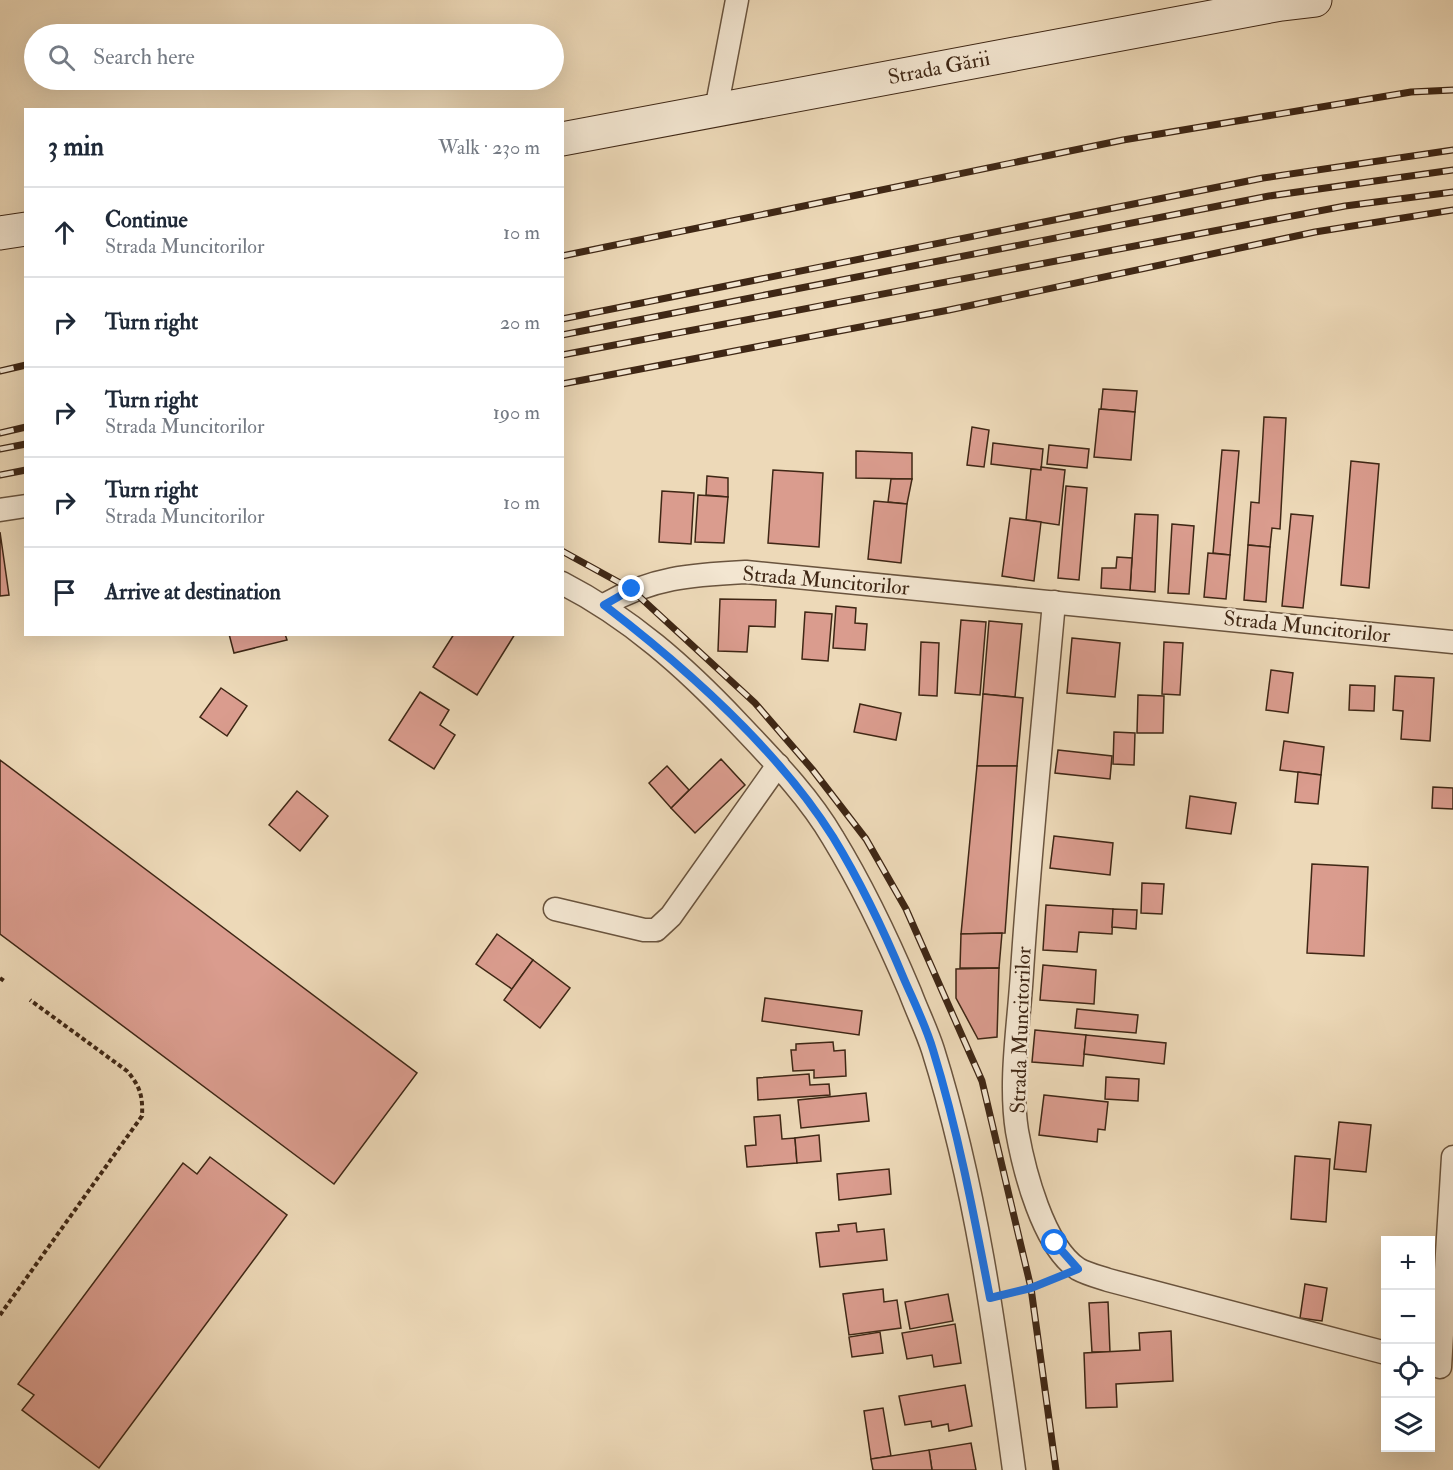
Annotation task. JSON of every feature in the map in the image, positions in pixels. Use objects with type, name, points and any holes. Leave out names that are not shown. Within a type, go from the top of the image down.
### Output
[{"type":"main road","name":"Strada Gării","points":[[564,139],[1270,6],[1315,0]]},
{"type":"main road","points":[[0,233],[24,229]]},
{"type":"street","points":[[716,110],[737,0]]},
{"type":"street","points":[[0,510],[24,506]]},
{"type":"street","name":"Strada Muncitorilor","points":[[604,605],[632,589],[668,579],[687,575],[746,572],[1453,642]]},
{"type":"street","points":[[564,584],[604,605],[652,641],[720,704],[778,765],[832,836],[889,944],[933,1048],[965,1170],[990,1298],[1014,1470]]},
{"type":"street","name":"Strada Muncitorilor","points":[[1054,602],[1028,887],[1015,1087],[1017,1129],[1037,1205],[1055,1243],[1078,1269],[1108,1280],[1381,1352]]},
{"type":"street","points":[[555,909],[644,930],[656,930],[671,916],[778,765]]},
{"type":"street","points":[[1441,1368],[1453,1157]]},
{"type":"path","points":[[0,1316],[142,1116],[143,1098],[138,1083],[127,1071],[30,1000]]},
{"type":"path","points":[[990,1298],[1031,1288],[1078,1269]]},
{"type":"building","points":[[1103,389],[1137,391],[1135,412],[1101,409]]},
{"type":"building","points":[[1099,409],[1135,412],[1131,460],[1094,457]]},
{"type":"building","points":[[1264,417],[1286,418],[1280,529],[1272,528],[1270,547],[1248,545],[1251,502],[1259,503]]},
{"type":"building","points":[[972,427],[989,430],[984,467],[967,465]]},
{"type":"building","points":[[993,443],[1043,449],[1041,470],[991,464]]},
{"type":"building","points":[[1049,445],[1089,449],[1087,468],[1047,464]]},
{"type":"building","points":[[1222,450],[1239,451],[1230,555],[1213,553]]},
{"type":"building","points":[[856,451],[912,453],[912,479],[856,478]]},
{"type":"building","points":[[1351,461],[1379,464],[1369,588],[1341,585]]},
{"type":"building","points":[[1041,467],[1065,470],[1059,525],[1026,520],[1031,469],[1041,470]]},
{"type":"building","points":[[773,470],[823,473],[819,547],[768,543]]},
{"type":"building","points":[[707,476],[728,478],[728,497],[706,495]]},
{"type":"building","points":[[891,479],[912,479],[907,504],[888,502]]},
{"type":"building","points":[[1066,486],[1087,488],[1079,580],[1058,578]]},
{"type":"building","points":[[662,491],[694,493],[691,544],[659,542]]},
{"type":"building","points":[[698,495],[728,497],[724,543],[695,542]]},
{"type":"building","points":[[874,501],[907,504],[901,563],[868,559]]},
{"type":"building","points":[[1135,514],[1158,515],[1155,592],[1130,590]]},
{"type":"building","points":[[1291,514],[1313,516],[1303,608],[1282,606]]},
{"type":"building","points":[[1010,518],[1041,522],[1034,581],[1002,576]]},
{"type":"building","points":[[1172,524],[1194,526],[1189,594],[1168,593]]},
{"type":"building","points":[[0,532],[9,595],[0,596]]},
{"type":"building","points":[[1248,545],[1270,547],[1266,602],[1244,600]]},
{"type":"building","points":[[1208,553],[1230,555],[1226,599],[1204,597]]},
{"type":"building","points":[[1117,557],[1132,558],[1130,590],[1101,588],[1102,568],[1116,568]]},
{"type":"building","points":[[720,599],[776,600],[775,627],[749,626],[747,652],[718,651]]},
{"type":"building","points":[[836,606],[856,608],[855,623],[867,624],[865,650],[833,648]]},
{"type":"building","points":[[805,612],[832,614],[828,661],[802,659]]},
{"type":"building","points":[[961,620],[986,622],[980,695],[955,693]]},
{"type":"building","points":[[989,621],[1022,624],[1015,697],[983,694]]},
{"type":"building","points":[[230,636],[286,636],[287,640],[234,653]]},
{"type":"building","points":[[453,636],[514,636],[477,695],[433,667]]},
{"type":"building","points":[[1072,638],[1120,643],[1115,697],[1067,693]]},
{"type":"building","points":[[921,642],[939,643],[937,696],[919,695]]},
{"type":"building","points":[[1164,642],[1183,643],[1180,695],[1162,694]]},
{"type":"building","points":[[1271,670],[1293,673],[1288,713],[1266,710]]},
{"type":"building","points":[[1395,676],[1434,678],[1430,741],[1401,739],[1403,711],[1393,710]]},
{"type":"building","points":[[1350,685],[1375,686],[1374,711],[1349,710]]},
{"type":"building","points":[[221,688],[247,706],[227,736],[200,717]]},
{"type":"building","points":[[420,692],[449,710],[440,725],[455,735],[434,769],[389,740]]},
{"type":"building","points":[[983,694],[1023,698],[1017,766],[977,766]]},
{"type":"building","points":[[1138,695],[1164,696],[1163,733],[1137,733]]},
{"type":"building","points":[[860,704],[901,713],[896,740],[854,732]]},
{"type":"building","points":[[1114,732],[1135,733],[1134,765],[1113,764]]},
{"type":"building","points":[[1284,741],[1324,747],[1321,775],[1280,770]]},
{"type":"building","points":[[1058,750],[1112,756],[1110,779],[1055,773]]},
{"type":"building","points":[[721,759],[745,785],[695,833],[671,808]]},
{"type":"building","points":[[0,760],[417,1073],[334,1184],[0,934]]},
{"type":"building","points":[[667,766],[689,790],[671,808],[649,783]]},
{"type":"building","points":[[977,766],[1017,766],[1005,933],[961,934]]},
{"type":"building","points":[[1298,772],[1321,775],[1318,804],[1295,802]]},
{"type":"building","points":[[1433,787],[1453,788],[1453,809],[1432,808]]},
{"type":"building","points":[[297,791],[328,816],[300,851],[269,825]]},
{"type":"building","points":[[1190,796],[1236,803],[1231,834],[1186,828]]},
{"type":"building","points":[[1054,836],[1113,843],[1110,875],[1050,868]]},
{"type":"building","points":[[1312,864],[1368,867],[1364,956],[1307,953]]},
{"type":"building","points":[[1142,883],[1164,884],[1162,914],[1141,913]]},
{"type":"building","points":[[1046,905],[1113,909],[1112,934],[1079,932],[1077,952],[1043,950]]},
{"type":"building","points":[[1113,909],[1137,910],[1136,929],[1112,927]]},
{"type":"building","points":[[1002,933],[999,968],[960,968],[961,934]]},
{"type":"building","points":[[497,934],[533,960],[512,989],[476,964]]},
{"type":"building","points":[[533,960],[570,988],[540,1028],[504,1000]]},
{"type":"building","points":[[1043,965],[1096,970],[1094,1004],[1040,1000]]},
{"type":"building","points":[[999,968],[997,1037],[978,1039],[956,998],[956,969]]},
{"type":"building","points":[[765,998],[862,1011],[859,1035],[762,1021]]},
{"type":"building","points":[[1077,1009],[1138,1015],[1136,1033],[1075,1028]]},
{"type":"building","points":[[1035,1030],[1086,1035],[1083,1066],[1032,1062]]},
{"type":"building","points":[[1086,1035],[1166,1043],[1164,1064],[1084,1054]]},
{"type":"building","points":[[833,1042],[834,1051],[845,1050],[846,1076],[814,1078],[814,1070],[793,1071],[791,1050],[796,1050],[796,1044]]},
{"type":"building","points":[[809,1074],[810,1085],[829,1084],[830,1095],[758,1100],[757,1078]]},
{"type":"building","points":[[1106,1077],[1139,1079],[1138,1101],[1105,1099]]},
{"type":"building","points":[[866,1093],[869,1121],[801,1128],[798,1100]]},
{"type":"building","points":[[1044,1095],[1108,1102],[1105,1130],[1098,1129],[1097,1142],[1039,1135]]},
{"type":"building","points":[[780,1115],[782,1139],[795,1138],[797,1163],[747,1167],[745,1146],[756,1145],[754,1117]]},
{"type":"building","points":[[1339,1122],[1371,1125],[1366,1172],[1334,1169]]},
{"type":"building","points":[[819,1135],[821,1161],[797,1163],[795,1138]]},
{"type":"building","points":[[1295,1156],[1330,1159],[1326,1222],[1291,1219]]},
{"type":"building","points":[[210,1157],[287,1215],[99,1468],[22,1410],[34,1395],[18,1384],[183,1163],[197,1174]]},
{"type":"building","points":[[889,1169],[891,1194],[839,1200],[837,1174]]},
{"type":"building","points":[[856,1223],[857,1232],[884,1229],[887,1260],[820,1267],[816,1233],[839,1231],[838,1225]]},
{"type":"building","points":[[1305,1284],[1327,1288],[1322,1321],[1300,1318]]},
{"type":"building","points":[[883,1289],[884,1302],[897,1300],[901,1328],[849,1335],[843,1294]]},
{"type":"building","points":[[948,1294],[953,1321],[910,1329],[905,1302]]},
{"type":"building","points":[[1108,1302],[1110,1352],[1092,1352],[1089,1303]]},
{"type":"building","points":[[955,1324],[961,1363],[934,1367],[932,1355],[907,1359],[902,1333]]},
{"type":"building","points":[[1171,1331],[1173,1381],[1116,1384],[1117,1407],[1086,1408],[1084,1353],[1140,1350],[1139,1333]]},
{"type":"building","points":[[880,1332],[883,1353],[852,1357],[849,1337]]},
{"type":"building","points":[[965,1385],[972,1426],[949,1431],[948,1424],[932,1427],[931,1421],[905,1425],[899,1396]]},
{"type":"building","points":[[883,1408],[891,1456],[871,1459],[864,1411]]},
{"type":"building","points":[[971,1443],[976,1470],[932,1470],[929,1450]]},
{"type":"building","points":[[929,1450],[932,1470],[873,1470],[871,1459]]},
{"type":"railway","points":[[564,256],[1123,140],[1411,92],[1453,90]]},
{"type":"railway","points":[[564,319],[1263,178],[1453,150]]},
{"type":"railway","points":[[564,335],[1269,196],[1453,170]]},
{"type":"railway","points":[[564,355],[1345,206],[1453,192]]},
{"type":"railway","points":[[564,384],[949,310],[1315,232],[1453,210]]},
{"type":"railway","points":[[0,371],[24,365]]},
{"type":"railway","points":[[0,433],[24,427]]},
{"type":"railway","points":[[0,449],[24,444]]},
{"type":"railway","points":[[0,475],[24,470]]},
{"type":"railway","points":[[564,552],[631,589],[755,703],[812,769],[866,839],[906,909],[982,1081],[1031,1288],[1056,1470]]},
{"type":"route","points":[[632,589],[604,605],[652,641],[720,704],[778,765],[832,836],[889,944],[933,1048],[965,1170],[990,1298],[1031,1288],[1078,1269],[1055,1243]]}]
